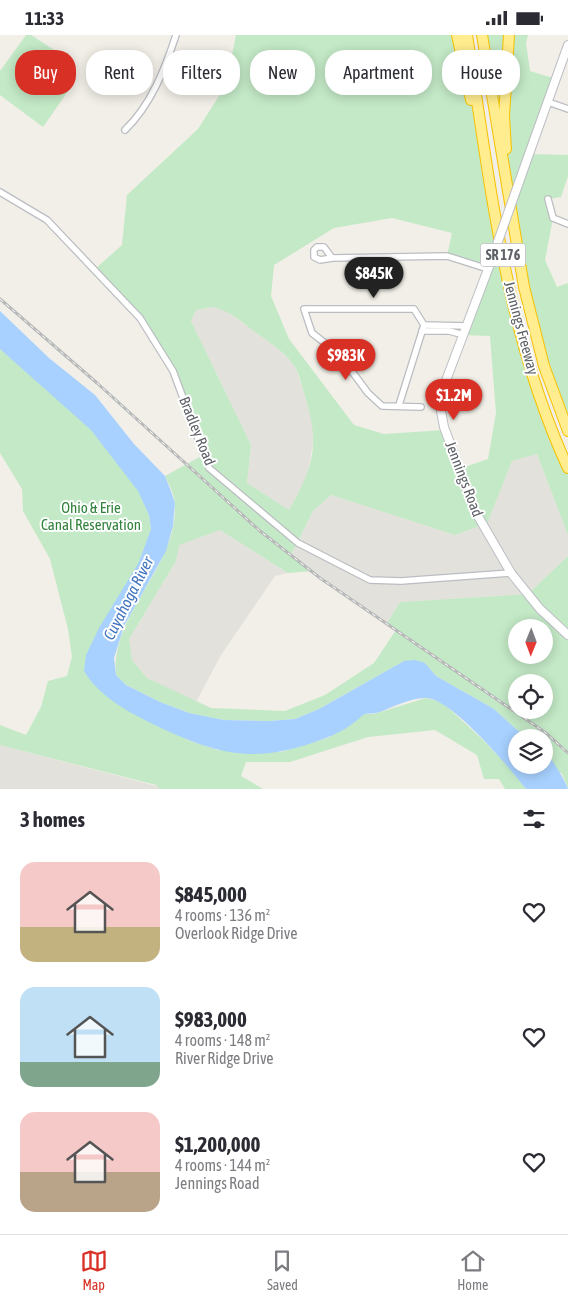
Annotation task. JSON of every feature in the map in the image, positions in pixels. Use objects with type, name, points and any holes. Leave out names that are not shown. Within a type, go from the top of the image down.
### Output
[{"type":"highway","points":[[457,35],[470,94],[483,140]]},
{"type":"highway","name":"Jennings Freeway","points":[[467,35],[506,270],[523,343],[545,412],[568,468]]},
{"type":"highway","name":"Jennings Freeway","points":[[482,35],[516,249],[534,327],[568,431]]},
{"type":"highway","points":[[509,35],[504,116],[512,215]]},
{"type":"street","points":[[124,130],[136,119],[164,73],[176,35]]},
{"type":"street","name":"Jennings Road","points":[[568,45],[442,398],[444,427],[475,511],[511,573],[540,609],[568,635]]},
{"type":"street","points":[[548,102],[568,109]]},
{"type":"street","name":"Bradley Road","points":[[0,193],[47,220],[140,318],[173,371],[209,468],[298,543],[370,580],[401,581],[511,573]]},
{"type":"street","points":[[548,199],[553,218],[568,224]]},
{"type":"street","points":[[332,258],[447,256],[489,266]]},
{"type":"street","points":[[399,405],[423,328],[414,309],[304,309],[312,333],[338,354],[368,393],[382,406],[421,407]]},
{"type":"street","points":[[423,328],[467,326]]},
{"type":"street","points":[[423,328],[464,335]]},
{"type":"shaded area","points":[[212,307],[222,309],[232,315],[277,348],[295,365],[311,416],[314,438],[307,478],[289,510],[247,483],[251,445],[191,321],[196,310]]},
{"type":"shaded area","points":[[537,454],[568,535],[568,556],[528,594],[400,602],[387,623],[320,578],[291,555],[313,511],[331,495],[455,535],[482,525],[485,529],[512,461]]},
{"type":"shaded area","points":[[220,530],[288,573],[275,576],[221,655],[196,702],[147,678],[132,660],[129,639],[176,561],[178,545]]},
{"type":"shaded area","points":[[0,745],[156,786],[170,789],[0,789]]},
{"type":"green space","points":[[26,35],[31,35],[54,50],[15,50]]},
{"type":"green space","points":[[236,35],[457,35],[460,50],[442,50],[442,95],[470,95],[512,300],[568,468],[568,535],[537,454],[512,461],[485,529],[482,525],[455,535],[331,495],[313,511],[291,555],[314,571],[288,573],[220,530],[179,545],[176,561],[129,639],[132,660],[147,678],[211,708],[285,711],[325,695],[374,663],[396,630],[387,623],[400,602],[528,594],[568,556],[568,788],[562,774],[553,765],[553,729],[516,729],[494,709],[436,676],[425,663],[404,661],[319,709],[295,719],[270,721],[224,720],[189,713],[160,702],[126,685],[116,675],[117,652],[123,631],[166,550],[173,528],[175,501],[165,476],[205,454],[173,371],[140,318],[94,270],[122,245],[127,195],[198,129],[220,95],[240,95],[240,50],[233,50]],"holes":[[[392,218],[452,233],[447,256],[488,269],[464,335],[490,336],[496,413],[488,459],[459,469],[445,430],[384,434],[354,425],[289,339],[271,296],[274,265],[334,228]],[[212,307],[240,320],[280,351],[297,370],[309,411],[313,440],[312,453],[305,480],[289,510],[247,483],[251,445],[191,321],[196,310]]]},
{"type":"green space","points":[[482,35],[528,35],[526,43],[530,71],[556,79],[529,154],[568,155],[568,176],[561,197],[548,199],[553,218],[545,260],[557,287],[568,283],[568,431],[544,366],[491,95],[520,95],[520,50],[484,50]]},
{"type":"green space","points":[[15,50],[15,95],[65,95],[43,127],[0,95],[0,71]]},
{"type":"green space","name":"Ohio & Erie Canal Reservation","points":[[0,349],[92,426],[133,477],[149,515],[151,529],[140,565],[86,655],[188,740],[217,750],[281,752],[328,738],[364,714],[374,714],[426,698],[442,702],[508,766],[508,774],[515,774],[526,789],[505,789],[499,779],[484,779],[477,755],[435,730],[368,737],[290,762],[246,762],[241,776],[263,789],[160,789],[156,785],[0,745],[0,725],[26,735],[41,707],[48,681],[67,676],[72,657],[68,629],[50,559],[23,511],[22,489],[0,453]]},
{"type":"water","name":"Cuyahoga River","points":[[0,311],[49,358],[95,395],[134,444],[165,476],[172,494],[175,503],[173,526],[166,551],[124,626],[114,658],[116,675],[126,685],[160,702],[189,713],[224,720],[270,721],[295,719],[319,709],[404,661],[415,660],[425,663],[436,676],[494,709],[516,729],[508,729],[508,767],[480,736],[451,710],[427,698],[409,701],[378,713],[365,714],[338,733],[302,746],[260,754],[241,754],[222,751],[182,737],[128,711],[108,697],[91,681],[84,671],[86,655],[99,628],[139,562],[151,529],[149,515],[138,491],[91,430],[0,349]]},
{"type":"water","points":[[553,762],[568,789],[526,789],[514,774],[553,774]]},
{"type":"railway","points":[[0,299],[97,383],[260,531],[320,578],[546,733],[568,753]]}]
